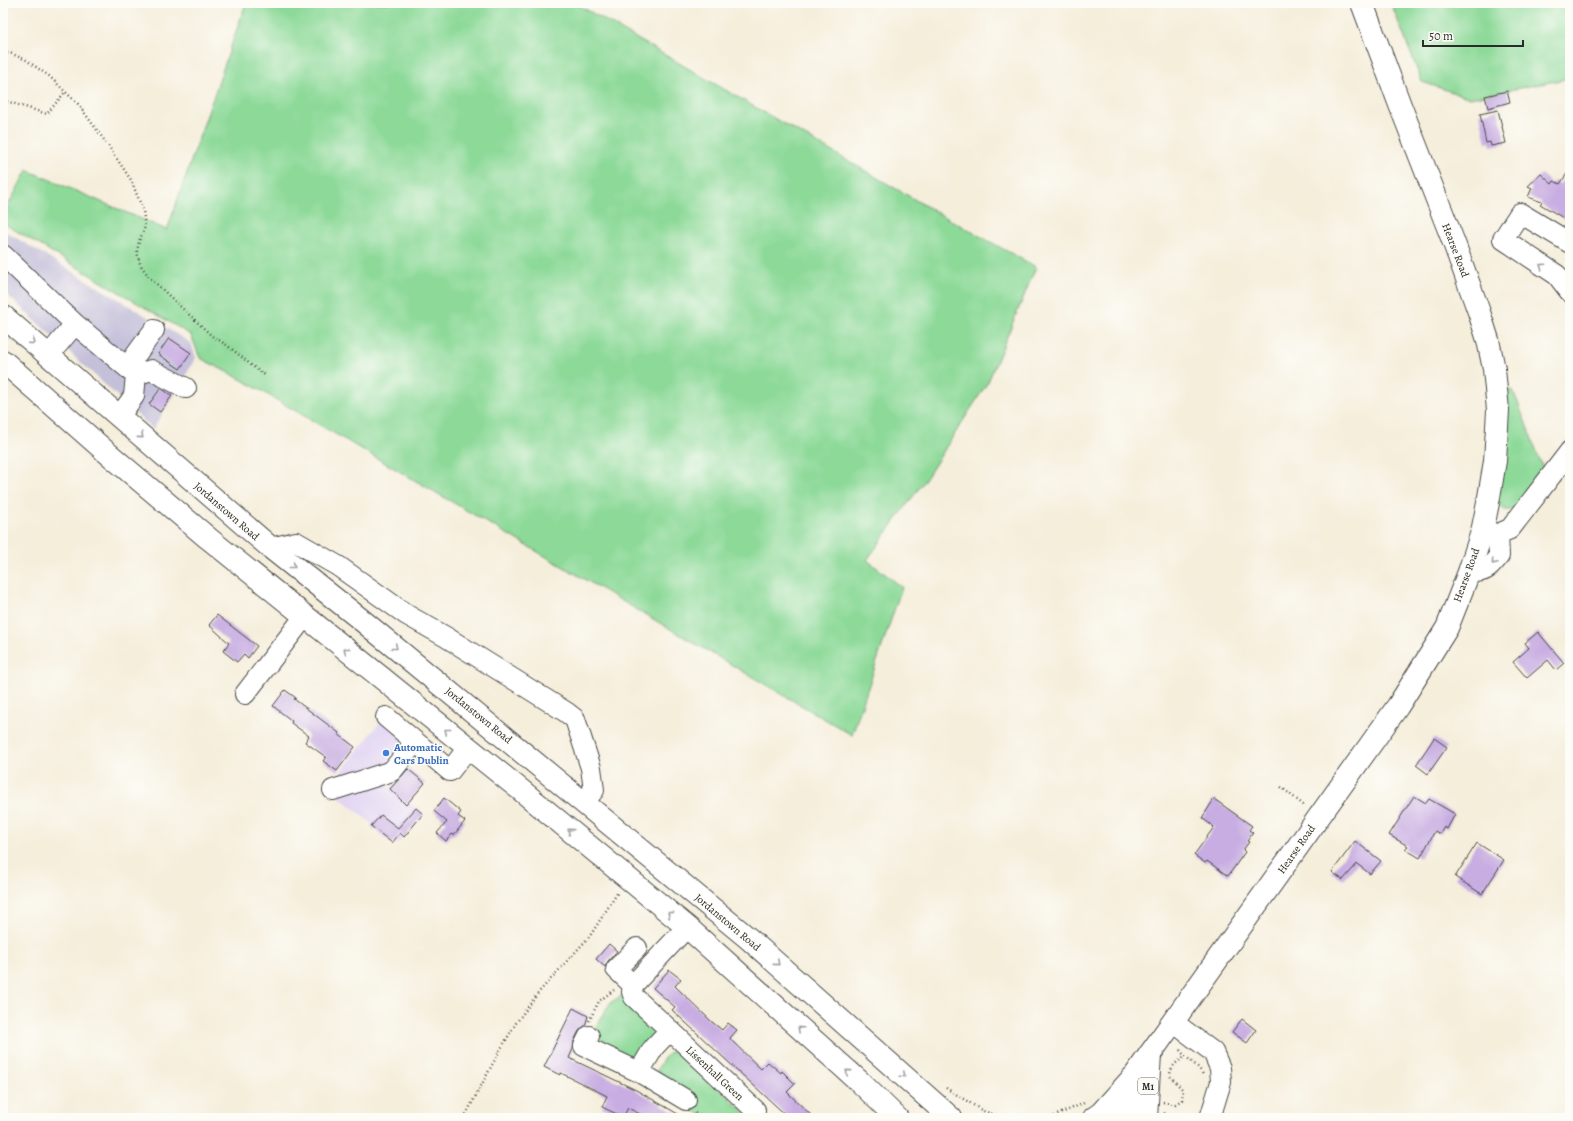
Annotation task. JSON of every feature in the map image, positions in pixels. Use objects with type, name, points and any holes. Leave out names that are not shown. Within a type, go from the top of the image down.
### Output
[{"type":"main road","name":"Hearse Road","points":[[1091,1109],[1101,1113],[1136,1074],[1398,706],[1447,628],[1469,572],[1490,533],[1488,503],[1495,461],[1498,410],[1494,369],[1488,340],[1454,243],[1362,3]]},
{"type":"main road","name":"Jordanstown Road","points":[[3,316],[271,548],[364,622],[748,938],[951,1118]]},
{"type":"main road","points":[[3,361],[104,450],[208,538],[687,927],[859,1081],[897,1118]]},
{"type":"main road","name":"M1","points":[[1146,1118],[1150,1074],[1150,1054]]},
{"type":"main road","name":"Hearse Road","points":[[1126,1118],[1129,1091],[1136,1074]]},
{"type":"street","points":[[1570,243],[1520,213],[1503,239],[1557,275],[1570,292]]},
{"type":"street","points":[[3,255],[75,324],[132,371],[151,370],[186,388]]},
{"type":"street","points":[[48,356],[75,324]]},
{"type":"street","points":[[119,416],[134,396],[132,371],[154,330]]},
{"type":"street","points":[[1490,533],[1510,529],[1570,451]]},
{"type":"street","points":[[271,548],[296,542],[338,566],[407,615],[459,645],[560,708],[575,719],[590,768],[594,790],[584,802]]},
{"type":"street","points":[[245,694],[305,616]]},
{"type":"street","points":[[386,717],[450,770],[468,748]]},
{"type":"street","points":[[333,790],[392,770],[415,742]]},
{"type":"street","points":[[638,948],[616,969],[633,985],[687,927]]},
{"type":"street","name":"Lissenhall Green","points":[[633,985],[632,992],[634,998],[755,1110],[754,1118]]},
{"type":"street","points":[[1173,1022],[1213,1052],[1220,1068],[1221,1082],[1210,1118]]},
{"type":"street","points":[[639,1072],[654,1047],[670,1030]]},
{"type":"street","points":[[589,1036],[584,1046],[639,1072],[686,1100]]},
{"type":"path","points":[[3,53],[10,53],[26,60],[49,76],[78,104],[99,132],[131,180],[143,210],[145,227],[139,241],[137,252],[140,264],[149,277],[213,337],[225,343],[252,367],[265,375]]},
{"type":"path","points":[[3,100],[47,114],[65,92]]},
{"type":"path","points":[[1281,787],[1319,817]]},
{"type":"path","points":[[464,1118],[516,1023],[539,992],[590,936],[613,899],[629,879]]},
{"type":"path","points":[[589,1036],[583,1033],[599,1001],[621,986],[633,985]]},
{"type":"path","points":[[1180,1050],[1185,1057],[1202,1071],[1204,1078]]},
{"type":"path","points":[[1161,1096],[1163,1102],[1170,1104],[1178,1103],[1182,1100],[1183,1090],[1170,1076],[1170,1071],[1173,1065],[1185,1057]]},
{"type":"path","points":[[941,1084],[950,1091],[983,1110],[1006,1118]]},
{"type":"path","points":[[1050,1118],[1091,1109]]},
{"type":"shaded area","points":[[3,230],[191,343],[196,358],[153,429],[3,291]]},
{"type":"shaded area","points":[[381,721],[417,749],[388,787],[424,815],[397,844],[328,788]]},
{"type":"green space","points":[[246,3],[575,3],[945,217],[1036,267],[988,382],[925,480],[867,560],[902,587],[852,735],[246,382],[200,358],[191,335],[3,223],[3,215],[27,170],[167,230]]},
{"type":"green space","points":[[1391,3],[1570,3],[1570,78],[1470,98],[1422,82]]},
{"type":"green space","points":[[1513,390],[1545,473],[1516,508],[1506,510],[1501,508],[1497,499],[1505,392]]},
{"type":"green space","points":[[624,994],[656,1029],[657,1034],[642,1063],[602,1046],[602,1041],[596,1037],[594,1030],[610,1003]]},
{"type":"green space","points":[[678,1050],[751,1118],[705,1118],[691,1109],[697,1097],[664,1080],[657,1071],[660,1064],[668,1054]]},
{"type":"building","points":[[1507,91],[1510,102],[1488,108],[1485,96]]},
{"type":"building","points":[[1498,110],[1506,143],[1491,146],[1490,142],[1486,143],[1480,114]]},
{"type":"building","points":[[1570,169],[1570,222],[1540,204],[1542,202],[1528,197],[1532,188],[1528,186],[1541,174],[1552,184],[1554,181],[1560,184]]},
{"type":"building","points":[[169,338],[191,353],[180,369],[158,354]]},
{"type":"building","points":[[161,388],[172,396],[160,412],[149,404]]},
{"type":"building","points":[[217,615],[257,646],[248,658],[244,654],[237,662],[223,651],[229,643],[209,625]]},
{"type":"building","points":[[1538,632],[1564,663],[1556,670],[1548,660],[1527,678],[1513,662],[1529,648],[1525,643]]},
{"type":"building","points":[[285,690],[296,698],[294,699],[355,747],[337,771],[323,761],[326,757],[305,742],[309,736],[291,723],[292,721],[273,706]]},
{"type":"building","points":[[1434,738],[1447,747],[1428,774],[1416,765]]},
{"type":"building","points":[[408,769],[425,783],[406,805],[390,789]]},
{"type":"building","points":[[1414,796],[1426,803],[1429,799],[1455,814],[1447,829],[1444,827],[1440,834],[1435,831],[1420,858],[1405,849],[1408,846],[1389,835]]},
{"type":"building","points":[[444,798],[461,812],[458,816],[465,821],[454,835],[452,834],[446,841],[437,833],[447,822],[434,811]]},
{"type":"building","points":[[1214,799],[1252,826],[1249,830],[1253,833],[1243,850],[1245,852],[1228,876],[1207,861],[1205,863],[1194,855],[1214,827],[1202,818]]},
{"type":"building","points":[[416,808],[423,814],[404,837],[400,833],[392,843],[371,826],[381,815],[398,828]]},
{"type":"building","points":[[1355,841],[1381,861],[1370,874],[1357,864],[1343,880],[1332,872]]},
{"type":"building","points":[[1477,843],[1504,860],[1482,894],[1455,877]]},
{"type":"building","points":[[609,944],[617,951],[605,967],[596,959]]},
{"type":"building","points":[[669,970],[681,979],[675,986],[712,1022],[722,1030],[728,1023],[737,1030],[730,1038],[731,1040],[761,1069],[768,1062],[781,1073],[782,1071],[795,1084],[787,1092],[814,1118],[789,1118],[672,1010],[675,1007],[653,988]]},
{"type":"building","points":[[573,1008],[588,1016],[585,1026],[579,1031],[574,1041],[573,1049],[569,1058],[636,1090],[685,1118],[648,1118],[628,1108],[623,1117],[602,1107],[607,1096],[561,1073],[560,1075],[544,1067]]},
{"type":"building","points":[[1242,1019],[1256,1030],[1247,1043],[1232,1032]]},
{"type":"place","name":"Automatic Cars Dublin","points":[[386,753]]}]
